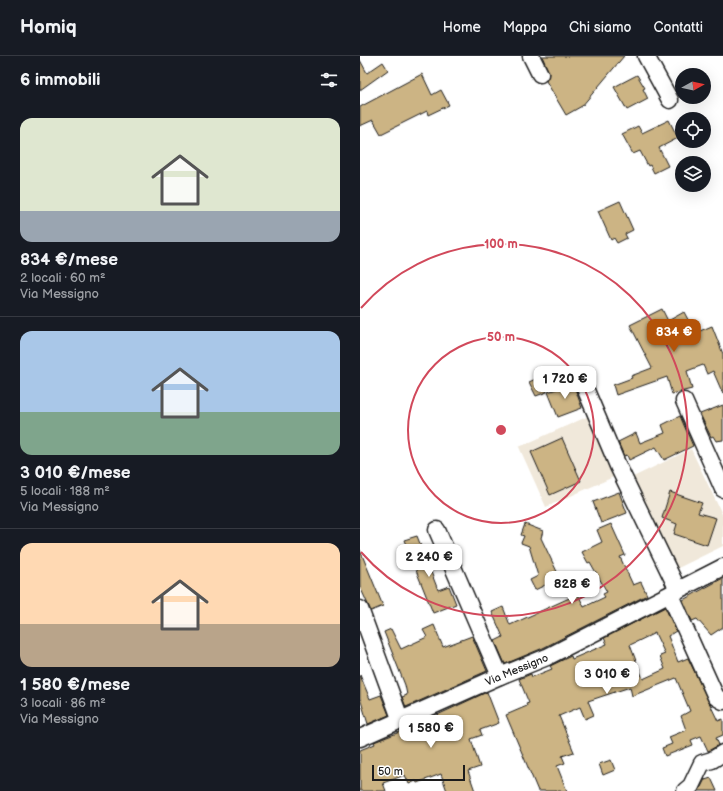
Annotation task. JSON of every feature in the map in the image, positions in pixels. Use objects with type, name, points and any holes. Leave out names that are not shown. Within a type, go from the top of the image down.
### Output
[{"type":"street","points":[[532,56],[540,74]]},
{"type":"street","points":[[646,56],[670,100]]},
{"type":"street","points":[[582,381],[674,592],[716,696],[723,701]]},
{"type":"street","points":[[684,401],[723,489]]},
{"type":"street","points":[[437,530],[500,676]]},
{"type":"street","name":"Via Messigno","points":[[360,738],[500,676],[547,658],[723,567]]},
{"type":"street","points":[[360,610],[401,721]]},
{"type":"street","points":[[685,791],[691,786],[702,763],[712,760],[723,753]]},
{"type":"shaded area","points":[[591,415],[618,475],[546,507],[519,447]]},
{"type":"shaded area","points":[[691,449],[723,516],[723,546],[676,569],[631,478]]},
{"type":"building","points":[[542,56],[624,56],[582,106],[566,115],[546,81],[549,73]]},
{"type":"building","points":[[360,60],[367,73],[383,62],[388,70],[360,90]]},
{"type":"building","points":[[422,74],[432,95],[441,90],[449,105],[428,115],[427,111],[381,134],[373,120],[360,126],[360,107]]},
{"type":"building","points":[[637,75],[645,88],[643,89],[648,99],[627,110],[614,87]]},
{"type":"building","points":[[669,120],[675,132],[675,140],[659,148],[668,166],[654,173],[650,165],[648,166],[640,151],[633,154],[622,134],[638,126],[642,133]]},
{"type":"building","points":[[620,201],[633,230],[625,234],[627,238],[617,243],[614,238],[611,240],[598,211]]},
{"type":"building","points":[[662,309],[668,321],[684,312],[695,333],[712,326],[723,354],[723,394],[713,371],[707,374],[703,365],[687,371],[692,389],[672,394],[667,377],[616,395],[613,385],[652,368],[630,325]]},
{"type":"building","points":[[540,377],[547,392],[536,396],[529,382]]},
{"type":"building","points":[[573,383],[582,408],[558,417],[548,392]]},
{"type":"building","points":[[723,405],[723,440],[716,441],[713,436],[711,437],[700,414]]},
{"type":"building","points":[[680,416],[693,446],[664,460],[656,447],[629,460],[627,455],[624,456],[618,442],[636,433],[640,443],[665,433],[662,425]]},
{"type":"building","points":[[562,438],[581,481],[550,495],[531,452]]},
{"type":"building","points":[[619,492],[627,513],[601,523],[593,502]]},
{"type":"building","points":[[670,492],[702,503],[698,513],[716,518],[707,545],[674,534],[677,524],[662,518]]},
{"type":"building","points":[[525,524],[543,531],[541,538],[560,578],[535,590],[530,580],[538,576],[529,546],[521,543],[524,536],[521,535]]},
{"type":"building","points":[[611,524],[625,555],[620,557],[633,585],[641,582],[647,595],[543,648],[505,664],[495,641],[503,637],[492,612],[503,607],[510,625],[578,594],[584,607],[605,597],[603,594],[607,592],[590,562],[588,563],[582,552],[602,542],[597,530]]},
{"type":"building","points":[[417,536],[438,590],[449,586],[456,604],[433,613],[404,540]]},
{"type":"building","points":[[360,550],[383,606],[371,611],[360,587]]},
{"type":"building","points":[[723,578],[723,627],[711,635],[697,619],[692,621],[683,600]]},
{"type":"building","points":[[665,607],[676,631],[668,636],[678,662],[688,658],[718,721],[723,719],[723,735],[716,738],[719,745],[708,751],[701,736],[691,740],[693,745],[665,756],[662,748],[672,744],[669,737],[686,730],[681,716],[690,711],[676,678],[632,696],[630,687],[588,701],[594,715],[585,719],[580,707],[559,716],[574,752],[562,756],[565,763],[557,766],[567,791],[538,791],[506,715],[527,706],[526,704],[529,703],[519,679],[531,674],[532,677],[552,669],[550,666],[571,656],[572,659],[607,644],[604,638]],"holes":[[[655,633],[665,654],[660,656],[665,669],[643,679],[630,645]]]},
{"type":"building","points":[[434,625],[443,647],[472,636],[487,671],[406,707],[402,697],[407,695],[405,685],[384,632],[391,629],[401,649],[427,637],[423,630]]},
{"type":"building","points":[[360,675],[370,699],[381,695],[389,715],[368,724],[360,698]]},
{"type":"building","points":[[487,692],[499,723],[480,730],[482,735],[471,739],[480,767],[468,771],[475,791],[447,791],[441,774],[417,783],[416,781],[409,784],[405,775],[383,783],[386,791],[360,791],[360,750],[375,744],[374,742],[405,730]]},
{"type":"building","points":[[611,760],[615,770],[603,775],[599,764]]},
{"type":"building","points":[[711,778],[717,791],[699,791],[705,779]]}]
